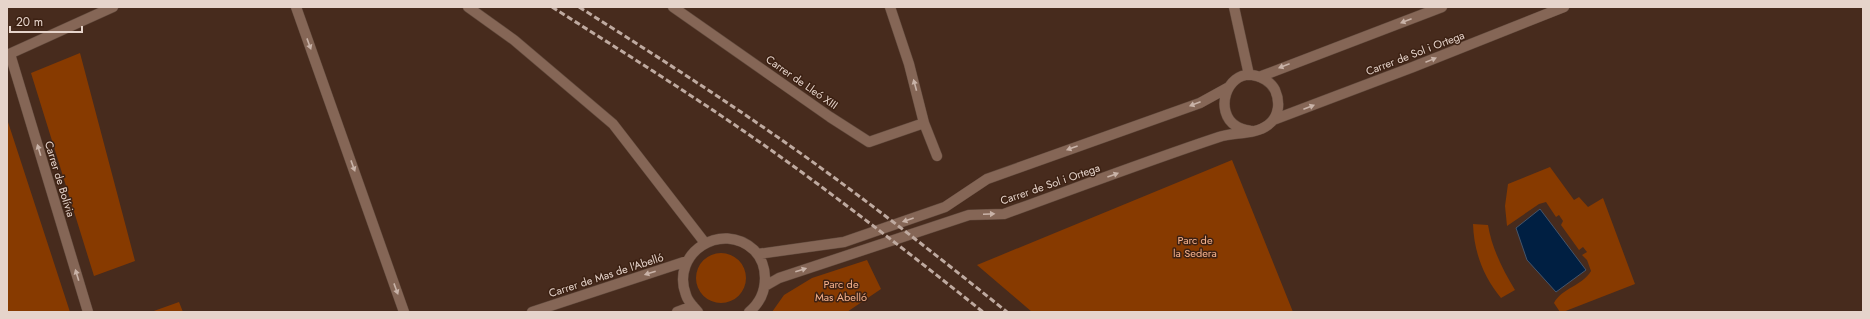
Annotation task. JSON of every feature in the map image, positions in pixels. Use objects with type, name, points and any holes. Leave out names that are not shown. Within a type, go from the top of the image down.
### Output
[{"type":"street","points":[[8,54],[113,7]]},
{"type":"street","points":[[296,7],[404,312]]},
{"type":"street","points":[[468,7],[514,40],[613,124],[705,243]]},
{"type":"street","name":"Carrer de Lleó XIII","points":[[673,7],[830,117],[869,142],[924,123]]},
{"type":"street","points":[[890,7],[909,64],[924,123],[937,156]]},
{"type":"street","points":[[1234,7],[1254,76]]},
{"type":"street","points":[[1254,76],[1442,7]]},
{"type":"street","name":"Carrer de Sol i Ortega","points":[[1273,120],[1413,67],[1564,7]]},
{"type":"street","name":"Carrer de Bolívia","points":[[8,54],[88,312]]},
{"type":"street","points":[[758,254],[844,242],[945,207],[987,179],[1200,102],[1229,86],[1242,75],[1254,76],[1267,81],[1273,87],[1279,101],[1278,112],[1273,120],[1260,130],[1251,131],[1237,127],[1230,121],[1224,106],[1225,95],[1229,86]]},
{"type":"street","name":"Carrer de Sol i Ortega","points":[[765,286],[779,278],[969,214],[1004,214],[1221,136],[1251,131]]},
{"type":"street","points":[[677,312],[696,309],[685,293],[683,275],[687,261],[694,251],[705,243],[710,240],[724,238],[735,239],[748,245],[758,254],[765,272],[765,286],[763,295],[755,307],[749,312]]},
{"type":"street","name":"Carrer de Mas de l'Abelló","points":[[532,312],[687,261]]},
{"type":"green space","points":[[80,53],[135,261],[94,276],[31,73]]},
{"type":"green space","points":[[7,119],[70,312],[7,312]]},
{"type":"green space","name":"Parc de la Sedera","points":[[1232,160],[1293,312],[1032,312],[977,265]]},
{"type":"green space","points":[[1550,167],[1574,200],[1579,197],[1588,207],[1603,198],[1635,284],[1563,312],[1560,312],[1554,303],[1562,294],[1583,280],[1591,271],[1587,260],[1582,255],[1587,252],[1583,247],[1579,250],[1561,225],[1563,221],[1559,215],[1556,217],[1546,202],[1539,204],[1507,226],[1505,206],[1508,184]]},
{"type":"green space","points":[[1473,224],[1488,225],[1498,259],[1515,290],[1501,298],[1484,272],[1475,244]]},
{"type":"green space","points":[[716,253],[726,253],[739,260],[746,273],[746,283],[739,296],[726,303],[716,303],[707,299],[700,292],[696,283],[696,273],[700,264],[707,257]]},
{"type":"green space","name":"Parc de Mas Abelló","points":[[867,260],[881,289],[847,312],[772,312],[784,295],[812,278]]},
{"type":"green space","points":[[179,302],[183,312],[151,312]]},
{"type":"water","points":[[1540,209],[1586,270],[1556,292],[1527,260],[1516,228]]},
{"type":"railway","points":[[552,7],[676,86],[796,168],[914,257],[983,312]]},
{"type":"railway","points":[[579,7],[692,80],[803,155],[906,232],[1007,312]]}]
